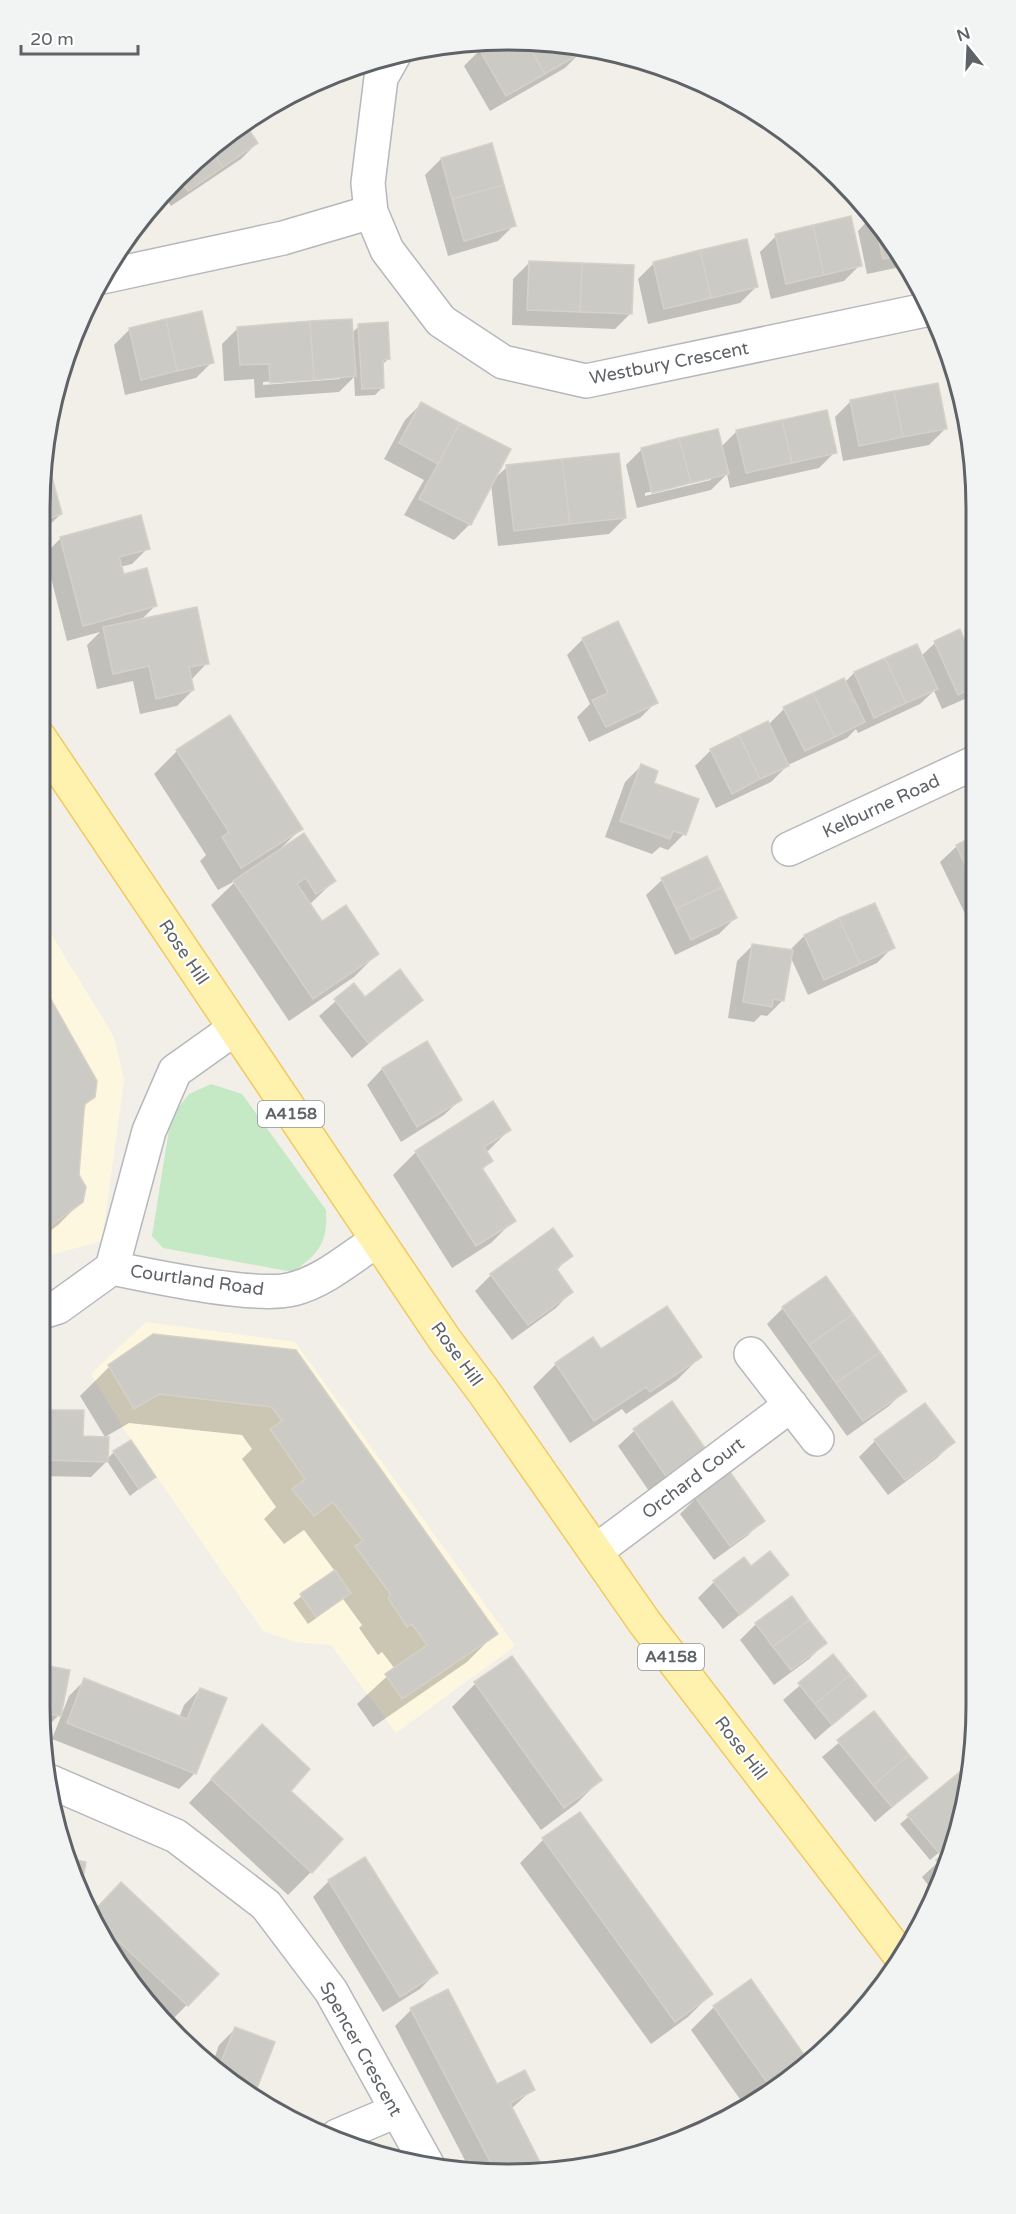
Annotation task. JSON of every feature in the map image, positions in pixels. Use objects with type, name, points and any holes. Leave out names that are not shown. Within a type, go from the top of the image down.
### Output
[{"type":"main road","name":"Rose Hill","points":[[50,753],[376,1240],[645,1623],[898,1946]]},
{"type":"street","name":"Westbury Crescent","points":[[388,65],[381,78],[368,183],[371,212],[387,250],[441,321],[503,362],[586,381],[922,311]]},
{"type":"street","points":[[114,274],[283,238],[371,212]]},
{"type":"street","name":"Kelburne Road","points":[[789,849],[966,767]]},
{"type":"street","name":"Courtland Road","points":[[50,1310],[58,1307],[112,1268],[149,1131],[175,1071],[234,1029]]},
{"type":"street","name":"Courtland Road","points":[[112,1268],[258,1291],[292,1290],[320,1279],[376,1240]]},
{"type":"street","points":[[751,1354],[817,1439]]},
{"type":"street","name":"Orchard Court","points":[[596,1551],[791,1405]]},
{"type":"street","name":"Spencer Crescent","points":[[56,1784],[176,1836],[266,1905],[331,1991],[423,2157]]},
{"type":"street","points":[[343,2134],[396,2111]]},
{"type":"shaded area","points":[[50,932],[114,1037],[124,1080],[102,1241],[50,1255]]},
{"type":"shaded area","points":[[146,1322],[295,1342],[515,1646],[396,1733],[331,1645],[295,1642],[263,1631],[122,1426],[91,1374]]},
{"type":"green space","points":[[211,1084],[242,1094],[326,1210],[325,1231],[320,1246],[293,1272],[163,1248],[152,1236],[171,1117],[189,1094]]},
{"type":"building","points":[[480,50],[531,50],[545,74],[506,96]]},
{"type":"building","points":[[531,50],[578,55],[545,74]]},
{"type":"building","points":[[249,130],[258,143],[223,167],[215,155]]},
{"type":"building","points":[[492,143],[504,185],[452,199],[441,158]]},
{"type":"building","points":[[215,155],[223,167],[188,191],[183,185]]},
{"type":"building","points":[[504,185],[516,226],[464,241],[452,199]]},
{"type":"building","points":[[851,216],[862,266],[824,275],[813,225]]},
{"type":"building","points":[[813,225],[824,275],[786,284],[775,234]]},
{"type":"building","points":[[878,237],[892,257],[883,259]]},
{"type":"building","points":[[747,239],[758,287],[711,298],[700,250]]},
{"type":"building","points":[[700,250],[711,298],[664,309],[653,262]]},
{"type":"building","points":[[529,261],[582,263],[580,312],[527,310]]},
{"type":"building","points":[[582,263],[634,265],[632,314],[580,312]]},
{"type":"building","points":[[202,311],[214,363],[177,371],[166,319]]},
{"type":"building","points":[[166,319],[177,371],[141,380],[129,328]]},
{"type":"building","points":[[352,319],[356,376],[314,380],[310,321]]},
{"type":"building","points":[[310,321],[314,380],[270,383],[269,364],[240,365],[237,327]]},
{"type":"building","points":[[388,322],[390,359],[383,360],[384,388],[362,389],[358,324]]},
{"type":"building","points":[[938,383],[947,429],[903,437],[894,391]]},
{"type":"building","points":[[894,391],[903,437],[859,446],[850,400]]},
{"type":"building","points":[[421,402],[460,423],[438,464],[399,443]]},
{"type":"building","points":[[827,410],[837,453],[792,463],[782,420]]},
{"type":"building","points":[[782,420],[792,463],[746,473],[736,430]]},
{"type":"building","points":[[460,423],[511,449],[471,525],[419,499]]},
{"type":"building","points":[[718,429],[729,474],[691,483],[679,438]]},
{"type":"building","points":[[679,438],[691,483],[652,493],[641,448]]},
{"type":"building","points":[[619,453],[626,518],[570,524],[562,459]]},
{"type":"building","points":[[562,459],[570,524],[514,531],[506,465]]},
{"type":"building","points":[[51,472],[62,514],[50,518]]},
{"type":"building","points":[[141,515],[150,549],[119,557],[124,574],[147,568],[157,606],[83,626],[60,537]]},
{"type":"building","points":[[197,607],[209,664],[189,667],[194,690],[156,699],[149,666],[113,674],[103,627]]},
{"type":"building","points":[[618,621],[658,703],[606,727],[592,700],[608,693],[582,638]]},
{"type":"building","points":[[960,629],[964,639],[966,638],[966,691],[958,695],[934,641]]},
{"type":"building","points":[[917,644],[938,689],[906,703],[885,658]]},
{"type":"building","points":[[885,658],[906,703],[874,718],[854,672]]},
{"type":"building","points":[[844,678],[865,722],[835,737],[813,693]]},
{"type":"building","points":[[813,693],[835,737],[805,751],[783,707]]},
{"type":"building","points":[[230,715],[303,829],[241,868],[222,837],[229,832],[176,750]]},
{"type":"building","points":[[768,721],[789,766],[760,779],[739,735]]},
{"type":"building","points":[[739,735],[760,779],[732,794],[710,749]]},
{"type":"building","points":[[641,764],[658,771],[654,783],[699,799],[686,835],[673,831],[670,839],[620,821]]},
{"type":"building","points":[[304,833],[336,881],[316,894],[306,878],[297,884],[322,921],[346,905],[379,954],[313,999],[233,881]]},
{"type":"building","points":[[966,840],[966,866],[956,845]]},
{"type":"building","points":[[707,856],[722,887],[676,909],[661,878]]},
{"type":"building","points":[[722,887],[737,918],[691,940],[676,909]]},
{"type":"building","points":[[875,903],[895,948],[860,964],[839,918]]},
{"type":"building","points":[[839,918],[860,964],[824,980],[804,935]]},
{"type":"building","points":[[752,944],[793,950],[784,1001],[773,999],[772,1007],[743,1002]]},
{"type":"building","points":[[400,969],[423,1000],[368,1043],[334,999],[354,983],[365,997]]},
{"type":"building","points":[[50,998],[97,1081],[95,1097],[85,1104],[84,1111],[79,1175],[86,1187],[83,1202],[50,1226]]},
{"type":"building","points":[[427,1041],[462,1100],[417,1127],[382,1068]]},
{"type":"building","points":[[493,1101],[511,1130],[484,1147],[493,1161],[482,1168],[516,1221],[476,1246],[415,1151]]},
{"type":"building","points":[[553,1228],[573,1256],[556,1268],[573,1292],[528,1325],[490,1274]]},
{"type":"building","points":[[826,1276],[853,1314],[809,1345],[782,1307]]},
{"type":"building","points":[[667,1306],[702,1357],[650,1392],[646,1387],[594,1421],[555,1363],[593,1337],[601,1349]]},
{"type":"building","points":[[853,1314],[880,1352],[836,1383],[809,1345]]},
{"type":"building","points":[[153,1334],[296,1350],[498,1634],[402,1699],[385,1674],[427,1645],[412,1624],[407,1627],[388,1598],[391,1595],[355,1546],[363,1541],[333,1502],[314,1516],[292,1489],[305,1479],[270,1429],[282,1421],[272,1407],[159,1394],[134,1409],[108,1365]]},
{"type":"building","points":[[880,1352],[907,1391],[863,1421],[836,1383]]},
{"type":"building","points":[[672,1401],[705,1448],[666,1476],[633,1429]]},
{"type":"building","points":[[925,1403],[955,1442],[905,1480],[874,1440]]},
{"type":"building","points":[[50,1410],[84,1410],[83,1436],[109,1437],[108,1462],[50,1460]]},
{"type":"building","points":[[131,1440],[156,1477],[139,1489],[113,1451]]},
{"type":"building","points":[[730,1472],[765,1521],[730,1546],[695,1497]]},
{"type":"building","points":[[770,1551],[789,1575],[740,1615],[713,1581],[744,1557],[751,1566]]},
{"type":"building","points":[[335,1570],[351,1593],[316,1617],[300,1594]]},
{"type":"building","points":[[792,1596],[809,1620],[773,1647],[755,1623]]},
{"type":"building","points":[[809,1620],[827,1643],[791,1670],[773,1647]]},
{"type":"building","points":[[833,1654],[850,1675],[815,1704],[798,1683]]},
{"type":"building","points":[[512,1656],[602,1780],[564,1808],[474,1682]]},
{"type":"building","points":[[50,1666],[70,1670],[61,1716],[50,1714]]},
{"type":"building","points":[[850,1675],[867,1696],[832,1725],[815,1704]]},
{"type":"building","points":[[84,1678],[187,1719],[200,1688],[227,1698],[196,1774],[67,1723]]},
{"type":"building","points":[[874,1711],[909,1755],[873,1785],[837,1740]]},
{"type":"building","points":[[262,1724],[310,1769],[291,1791],[343,1839],[312,1873],[211,1779]]},
{"type":"building","points":[[909,1755],[928,1778],[892,1807],[873,1785]]},
{"type":"building","points":[[962,1770],[951,1825],[943,1850],[939,1853],[907,1815]]},
{"type":"building","points":[[580,1812],[713,1994],[675,2022],[542,1838]]},
{"type":"building","points":[[365,1857],[438,1973],[400,1997],[328,1880]]},
{"type":"building","points":[[76,1860],[86,1862],[83,1879]]},
{"type":"building","points":[[121,1882],[219,1974],[188,2006],[110,1934],[97,1908]]},
{"type":"building","points":[[751,1979],[805,2056],[768,2084],[713,2006]]},
{"type":"building","points":[[448,1989],[497,2084],[525,2070],[535,2090],[510,2103],[541,2164],[491,2164],[410,2008]]},
{"type":"building","points":[[235,2027],[275,2042],[257,2089],[221,2063]]}]
